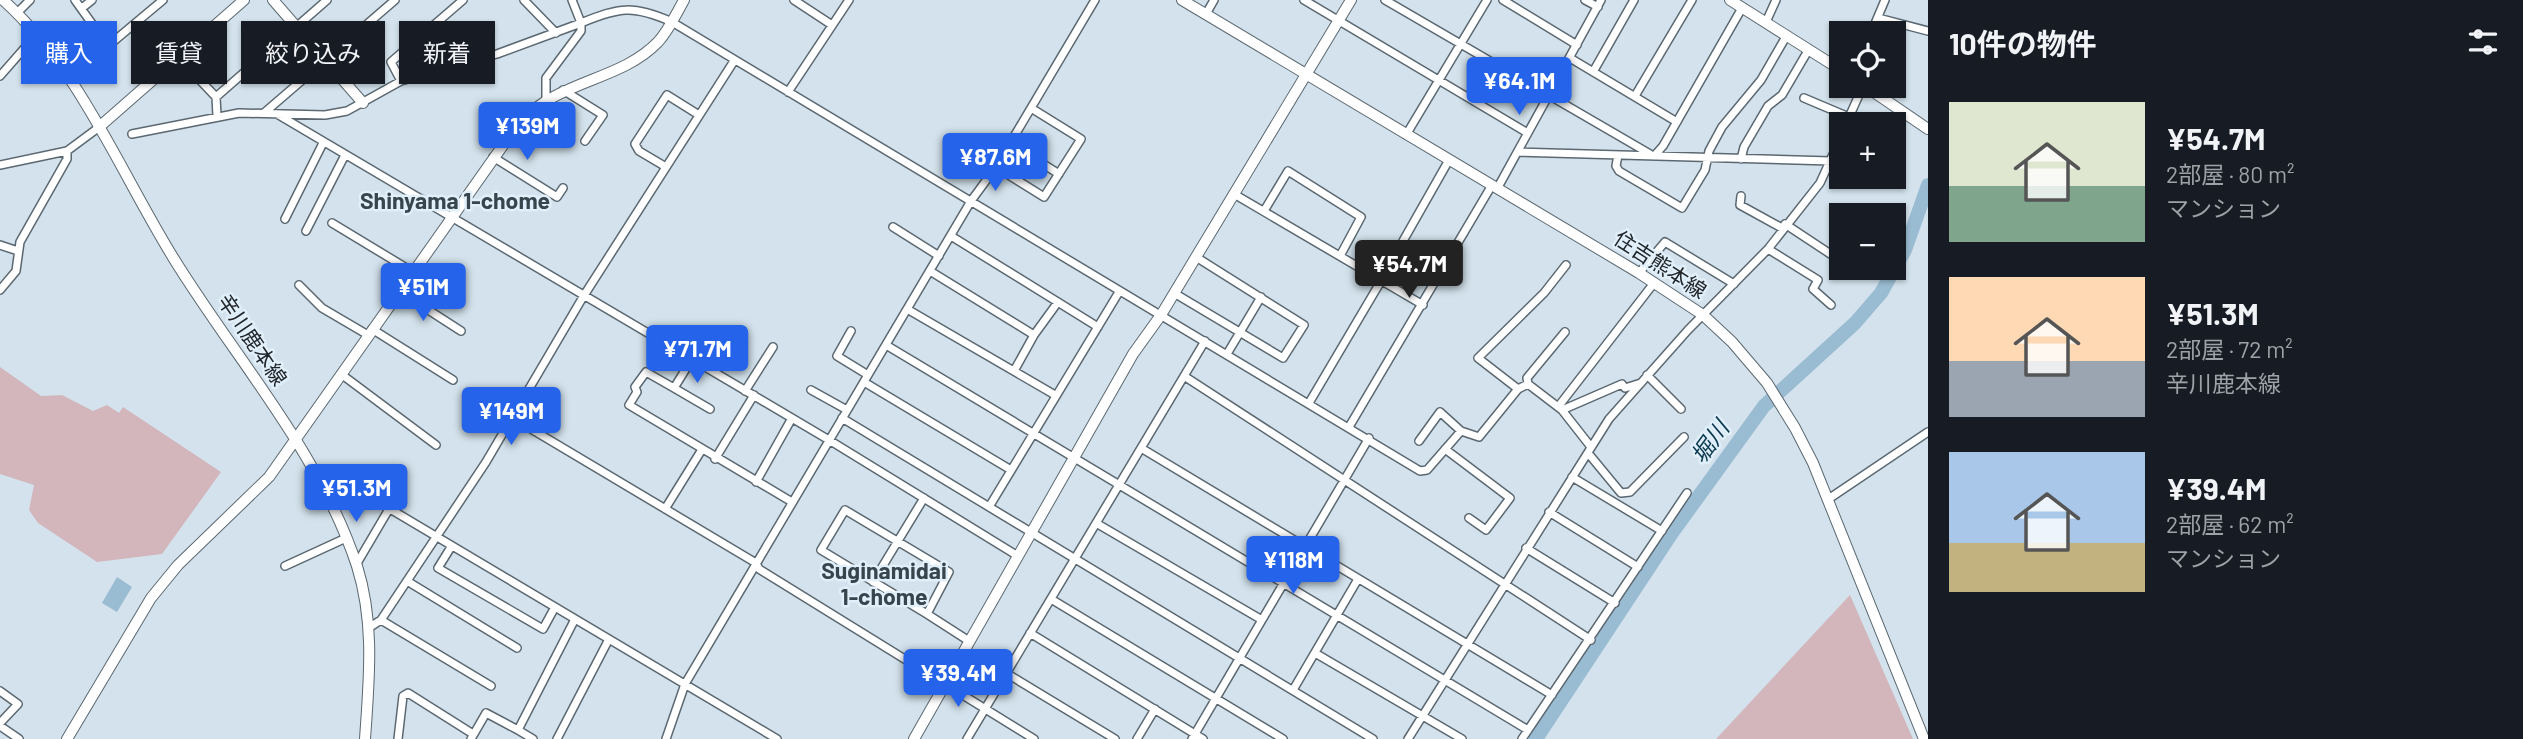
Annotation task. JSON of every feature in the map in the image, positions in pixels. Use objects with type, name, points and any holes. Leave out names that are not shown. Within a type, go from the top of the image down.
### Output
[{"type":"main road","name":"辛川鹿本線","points":[[3,0],[24,21]]},
{"type":"main road","points":[[220,21],[244,0]]},
{"type":"main road","points":[[273,0],[291,21]]},
{"type":"main road","points":[[67,739],[151,598],[177,565],[269,477],[518,124],[546,99],[562,90],[640,57],[658,42],[684,0]]},
{"type":"main road","name":"住吉熊本線","points":[[1182,0],[1639,273],[1703,315],[1732,342],[1767,383],[1795,428],[1924,739]]},
{"type":"main road","points":[[914,739],[1133,354],[1161,315],[1351,0]]},
{"type":"main road","points":[[1730,0],[1829,62]]},
{"type":"main road","name":"辛川鹿本線","points":[[69,84],[99,128],[173,258],[296,438],[323,483],[356,565],[370,627],[365,739]]},
{"type":"main road","points":[[99,128],[149,84]]},
{"type":"main road","points":[[346,84],[363,103]]},
{"type":"main road","points":[[1882,98],[1928,129]]},
{"type":"street","points":[[17,13],[30,0]]},
{"type":"street","points":[[75,0],[108,46],[163,0]]},
{"type":"street","points":[[82,8],[92,0]]},
{"type":"street","points":[[303,21],[327,0]]},
{"type":"street","points":[[371,21],[395,0]]},
{"type":"street","points":[[439,21],[463,0]]},
{"type":"street","points":[[524,0],[556,33]]},
{"type":"street","points":[[546,99],[546,78],[581,32],[581,23],[572,0]]},
{"type":"street","points":[[622,0],[629,8]]},
{"type":"street","points":[[794,0],[832,25]]},
{"type":"street","points":[[788,92],[849,0]]},
{"type":"street","points":[[666,739],[685,684],[971,201],[996,167],[1095,0]]},
{"type":"street","points":[[1206,14],[1214,0]]},
{"type":"street","points":[[1304,0],[1526,132]]},
{"type":"street","points":[[1385,0],[1654,156]]},
{"type":"street","points":[[1406,135],[1487,0]]},
{"type":"street","points":[[1504,0],[1577,45]]},
{"type":"street","points":[[1349,427],[1442,270],[1518,152],[1526,132],[1549,96],[1599,4],[1585,0]]},
{"type":"street","points":[[1593,72],[1634,0]]},
{"type":"street","points":[[1634,96],[1692,0]]},
{"type":"street","points":[[1766,22],[1776,0]]},
{"type":"street","points":[[1877,21],[1885,0]]},
{"type":"street","points":[[495,55],[610,12],[629,8],[672,22],[1420,471],[1427,470],[1461,431]]},
{"type":"street","points":[[1654,156],[1677,122],[1742,8]]},
{"type":"street","points":[[1878,18],[1928,31]]},
{"type":"street","points":[[1618,155],[1616,166],[1619,171],[1682,208],[1705,170],[1723,127],[1761,80],[1787,35]]},
{"type":"street","points":[[1741,159],[1744,147],[1768,106],[1782,95],[1809,49]]},
{"type":"street","points":[[0,76],[21,52]]},
{"type":"street","points":[[399,55],[391,62],[399,78]]},
{"type":"street","points":[[1570,58],[1677,122]]},
{"type":"street","points":[[370,627],[381,620],[486,462],[583,297],[734,61]]},
{"type":"street","points":[[216,97],[241,75]]},
{"type":"street","points":[[132,134],[217,116],[264,113],[325,115],[347,111],[399,83]]},
{"type":"street","points":[[204,84],[216,97],[217,116]]},
{"type":"street","points":[[264,113],[299,84]]},
{"type":"street","points":[[562,90],[603,115],[585,141]]},
{"type":"street","points":[[666,167],[639,151],[635,144],[667,95],[699,115]]},
{"type":"street","points":[[1804,98],[1831,112]]},
{"type":"street","points":[[996,167],[1044,197],[1081,139],[1031,108]]},
{"type":"street","points":[[276,114],[829,440],[1018,556]]},
{"type":"street","points":[[0,164],[68,151],[99,128]]},
{"type":"street","points":[[285,219],[323,143]]},
{"type":"street","points":[[1010,143],[1059,174]]},
{"type":"street","points":[[0,290],[16,271],[18,251],[68,151]]},
{"type":"street","points":[[1518,152],[1829,161]]},
{"type":"street","points":[[306,231],[345,155]]},
{"type":"street","points":[[493,157],[557,197],[563,188]]},
{"type":"street","points":[[1442,270],[1405,248],[1403,241],[1450,160]]},
{"type":"street","points":[[1408,739],[1609,419],[1703,315],[1768,249],[1820,183],[1829,165]]},
{"type":"street","points":[[1264,211],[1288,171],[1361,216],[1340,256]]},
{"type":"street","points":[[1234,194],[1423,305]]},
{"type":"street","points":[[1741,196],[1741,205],[1784,226],[1829,254]]},
{"type":"street","points":[[332,223],[413,272]]},
{"type":"street","points":[[893,227],[939,256]]},
{"type":"street","points":[[951,236],[1098,327]]},
{"type":"street","points":[[1639,273],[1665,242],[1734,284]]},
{"type":"street","points":[[0,245],[18,251]]},
{"type":"street","points":[[1768,249],[1818,280],[1813,289],[1831,305]]},
{"type":"street","points":[[1174,293],[1283,358],[1304,324],[1196,257]]},
{"type":"street","points":[[1518,389],[1478,358],[1500,332],[1544,293],[1566,265]]},
{"type":"street","points":[[930,271],[1034,335]]},
{"type":"street","points":[[1309,403],[1381,281]]},
{"type":"street","points":[[1560,409],[1654,283]]},
{"type":"street","points":[[299,285],[322,308],[453,380]]},
{"type":"street","points":[[399,291],[461,331]]},
{"type":"street","points":[[989,507],[1119,292]]},
{"type":"street","points":[[1227,354],[1261,297]]},
{"type":"street","points":[[1014,371],[1034,335],[1058,302]]},
{"type":"street","points":[[907,309],[1055,396]]},
{"type":"street","points":[[851,331],[836,356],[1011,470]]},
{"type":"street","points":[[1528,384],[1528,378],[1555,352],[1565,332]]},
{"type":"street","points":[[967,739],[1205,341]]},
{"type":"street","points":[[886,345],[1528,730]]},
{"type":"street","points":[[746,391],[773,347]]},
{"type":"street","points":[[674,388],[692,359]]},
{"type":"street","points":[[710,409],[646,372],[635,387],[637,393],[629,405],[701,451],[792,502]]},
{"type":"street","points":[[341,374],[436,445]]},
{"type":"street","points":[[1184,376],[1591,640]]},
{"type":"street","points":[[1647,376],[1681,409]]},
{"type":"street","points":[[1560,409],[1622,384],[1625,388],[1641,383]]},
{"type":"street","points":[[1419,440],[1440,412],[1461,431],[1479,437],[1518,389],[1528,384]]},
{"type":"street","points":[[1528,384],[1560,409],[1621,493],[1630,492],[1684,437]]},
{"type":"street","points":[[811,390],[847,410]]},
{"type":"street","points":[[715,459],[754,396]]},
{"type":"street","points":[[511,417],[756,563],[759,569],[1034,739]]},
{"type":"street","points":[[756,482],[792,418]]},
{"type":"street","points":[[842,418],[1373,739]]},
{"type":"street","points":[[1827,500],[1928,432]]},
{"type":"street","points":[[1194,737],[1369,438]]},
{"type":"street","points":[[1141,448],[1552,695]]},
{"type":"street","points":[[1445,449],[1510,498],[1486,530],[1469,518]]},
{"type":"street","points":[[665,509],[701,451]]},
{"type":"street","points":[[1572,477],[1662,531]]},
{"type":"street","points":[[323,483],[343,481],[777,739]]},
{"type":"street","points":[[1522,739],[1688,493]]},
{"type":"street","points":[[873,582],[924,498]]},
{"type":"street","points":[[356,565],[389,509]]},
{"type":"street","points":[[927,614],[949,572],[845,510],[821,550],[969,641]]},
{"type":"street","points":[[1549,512],[1638,567]]},
{"type":"street","points":[[1096,523],[1262,620]]},
{"type":"street","points":[[285,566],[346,538]]},
{"type":"street","points":[[451,547],[438,568],[543,629],[555,607]]},
{"type":"street","points":[[1526,548],[1615,603]]},
{"type":"street","points":[[1293,690],[1359,579]]},
{"type":"street","points":[[407,582],[517,648]]},
{"type":"street","points":[[1051,598],[1283,739]]},
{"type":"street","points":[[518,730],[575,619]]},
{"type":"street","points":[[381,620],[491,686]]},
{"type":"street","points":[[1030,633],[1155,709],[1194,737],[1203,739]]},
{"type":"street","points":[[557,739],[609,639]]},
{"type":"street","points":[[1315,653],[1462,739]]},
{"type":"street","points":[[1006,673],[1115,739]]},
{"type":"street","points":[[0,691],[18,704],[0,725],[19,739]]},
{"type":"street","points":[[398,739],[403,696],[408,693],[472,737],[486,713],[533,739]]},
{"type":"street","points":[[1137,739],[1155,709]]},
{"type":"shaded area","points":[[0,367],[41,396],[62,395],[93,411],[107,405],[119,413],[123,407],[221,472],[162,554],[97,562],[38,523],[29,510],[34,485],[0,474]]},
{"type":"shaded area","points":[[1850,595],[1913,739],[1716,739]]},
{"type":"water","points":[[117,577],[132,587],[117,612],[102,603]]},
{"type":"waterway","name":"堀川","points":[[1536,739],[1672,533],[1764,406],[1855,323],[1881,293],[1905,250],[1928,185]]},
{"type":"district","name":"Shinyama 1-chome","points":[[455,201]]},
{"type":"district","name":"Suginamidai 1-chome","points":[[884,584]]}]
